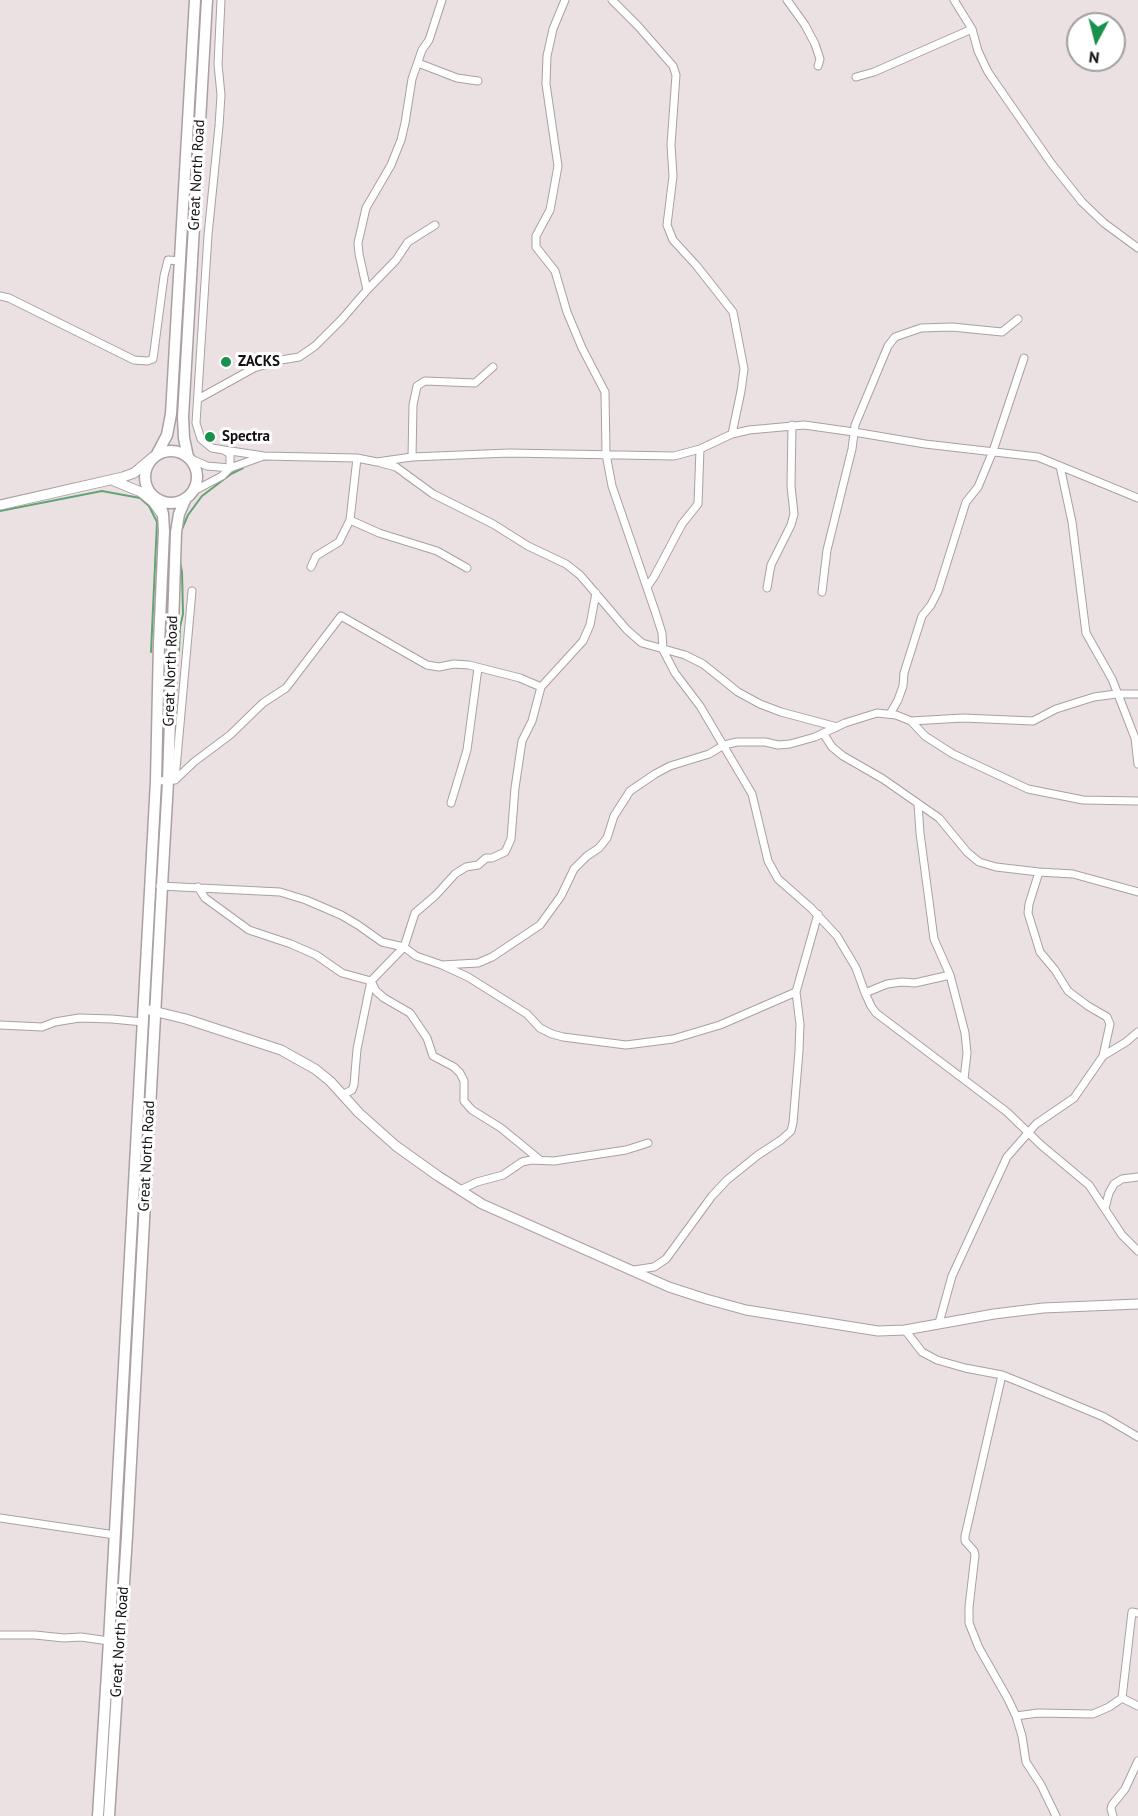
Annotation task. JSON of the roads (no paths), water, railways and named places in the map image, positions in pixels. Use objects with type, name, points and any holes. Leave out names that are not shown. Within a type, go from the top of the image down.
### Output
[{"type":"main road","name":"Great North Road","points":[[155,456],[170,425],[195,0]]},
{"type":"main road","name":"Great North Road","points":[[189,458],[184,438],[183,417],[207,0]]},
{"type":"main road","points":[[173,450],[189,458],[197,471],[196,482],[189,495],[173,504],[158,500],[150,493],[145,481],[147,468],[155,456],[173,450]]},
{"type":"main road","name":"Great North Road","points":[[109,1816],[162,886],[172,780],[176,532],[179,514],[189,495]]},
{"type":"main road","name":"Great North Road","points":[[98,1816],[156,781],[164,531],[163,516],[158,500]]},
{"type":"street","points":[[221,0],[218,64],[219,126],[208,235],[196,423],[201,439],[212,448],[264,456],[357,458],[396,467],[433,494],[494,524],[528,546],[566,564],[580,575],[627,630],[642,643],[703,664],[738,692],[760,704],[837,727]]},
{"type":"street","points":[[367,290],[358,243],[366,208],[391,165],[401,140],[412,79],[422,50],[429,40],[442,0]]},
{"type":"street","points":[[566,0],[553,29],[546,84],[558,166],[550,210],[536,236],[536,247],[555,271],[567,312],[582,348],[605,392],[606,454],[612,486],[662,633],[663,650],[675,673],[700,706],[752,794],[768,861],[778,879],[818,914],[846,948],[876,1013],[964,1079],[1089,1185],[1122,1235],[1138,1251]]},
{"type":"street","points":[[612,0],[674,66],[676,75],[671,145],[673,176],[667,225],[673,240],[696,265],[732,312],[744,369],[732,434]]},
{"type":"street","points":[[787,0],[815,44],[820,59],[818,66]]},
{"type":"street","points":[[954,0],[972,29],[978,51],[988,72],[1063,179],[1104,223],[1138,249]]},
{"type":"street","points":[[856,77],[874,72],[972,29]]},
{"type":"street","points":[[418,63],[457,78],[478,81]]},
{"type":"street","points":[[198,399],[254,368],[299,357],[315,346],[396,260],[408,242],[435,225]]},
{"type":"street","points":[[0,296],[9,298],[134,360],[147,361],[153,359],[168,260],[181,261]]},
{"type":"street","points":[[822,592],[827,550],[852,449],[855,425],[888,346],[895,337],[933,326],[1002,332],[1018,319]]},
{"type":"street","points":[[890,714],[903,686],[904,673],[922,616],[938,591],[966,502],[978,487],[993,451],[1024,358]]},
{"type":"street","points":[[412,457],[413,413],[417,386],[425,381],[475,383],[493,367]]},
{"type":"street","points":[[767,588],[771,565],[794,514],[791,486],[792,425]]},
{"type":"street","points":[[377,462],[412,457],[509,453],[674,456],[700,449],[732,434],[792,425],[1038,457],[1138,498]]},
{"type":"street","points":[[646,587],[654,577],[682,524],[698,504],[700,449]]},
{"type":"street","points":[[189,495],[222,476],[230,468],[230,454],[224,450]]},
{"type":"street","points":[[0,505],[134,473],[155,456]]},
{"type":"street","points":[[189,458],[207,466],[230,468],[264,456]]},
{"type":"street","points":[[311,567],[316,556],[339,542],[350,520],[357,458]]},
{"type":"street","points":[[1060,466],[1072,522],[1086,633],[1112,679],[1135,738],[1138,764]]},
{"type":"street","points":[[111,480],[158,500]]},
{"type":"street","points":[[141,492],[153,502],[163,516]]},
{"type":"street","points":[[350,520],[379,533],[438,551],[467,568]]},
{"type":"street","points":[[172,780],[192,591]]},
{"type":"street","points":[[342,1095],[352,1090],[354,1085],[357,1049],[372,981],[404,947],[415,912],[436,895],[455,874],[466,867],[478,865],[486,858],[492,858],[507,849],[511,839],[522,741],[532,721],[541,687],[583,641],[590,625],[596,593]]},
{"type":"street","points":[[156,781],[172,780],[230,735],[263,703],[286,688],[340,616],[427,665],[439,667],[454,664],[469,665],[520,678],[541,687]]},
{"type":"street","points":[[451,803],[467,750],[478,668]]},
{"type":"street","points":[[442,965],[478,963],[492,957],[540,926],[561,896],[574,869],[599,848],[607,838],[614,816],[630,791],[670,766],[709,754],[724,745],[748,741],[778,745],[790,744],[877,713],[890,714],[911,721],[963,718],[1033,721],[1056,709],[1094,697],[1138,694]]},
{"type":"street","points":[[911,721],[925,736],[953,754],[1028,789],[1083,800],[1138,801]]},
{"type":"street","points":[[823,733],[832,747],[843,756],[883,779],[939,818],[967,852],[979,862],[996,867],[1073,874],[1138,892]]},
{"type":"street","points":[[918,804],[934,939],[950,975],[965,1033],[967,1053],[964,1079]]},
{"type":"street","points":[[939,1323],[952,1276],[999,1171],[1036,1124],[1074,1098],[1103,1056],[1110,1024],[1107,1017],[1068,991],[1040,952],[1028,913],[1039,872]]},
{"type":"street","points":[[150,885],[280,892],[297,897],[341,915],[382,942],[404,947],[416,956],[468,977],[528,1014],[540,1028],[552,1034],[626,1045],[685,1036],[720,1025],[796,992]]},
{"type":"street","points":[[198,887],[205,898],[249,930],[273,937],[316,955],[342,973],[372,981],[376,991],[384,999],[410,1013],[427,1038],[433,1056],[454,1067],[460,1073],[464,1081],[464,1101],[540,1160]]},
{"type":"street","points":[[634,1270],[654,1267],[666,1259],[712,1196],[727,1180],[791,1131],[794,1124],[800,1024],[796,992],[818,914]]},
{"type":"street","points":[[865,993],[887,984],[915,983],[950,975]]},
{"type":"street","points":[[144,1009],[186,1019],[281,1050],[315,1069],[396,1146],[482,1204],[669,1287],[706,1299],[746,1310],[878,1331],[905,1330],[1043,1308],[1138,1304]]},
{"type":"street","points":[[0,1025],[42,1027],[80,1018],[143,1022]]},
{"type":"street","points":[[1103,1056],[1138,1032]]},
{"type":"street","points":[[460,1190],[477,1182],[503,1175],[522,1162],[554,1161],[626,1150],[648,1143]]},
{"type":"street","points":[[1105,1208],[1114,1184],[1122,1179],[1138,1177]]},
{"type":"street","points":[[905,1330],[922,1352],[937,1360],[1002,1375],[1104,1417],[1138,1437]]},
{"type":"street","points":[[1002,1375],[965,1540],[975,1555],[969,1623],[979,1648],[1016,1716],[1026,1762],[1041,1785],[1056,1816]]},
{"type":"street","points":[[0,1518],[115,1535]]},
{"type":"street","points":[[1016,1716],[1038,1713],[1093,1714],[1122,1698],[1132,1612],[1138,1612]]},
{"type":"street","points":[[0,1635],[81,1637],[109,1641]]},
{"type":"street","points":[[1122,1698],[1138,1706]]},
{"type":"street","points":[[1113,1816],[1112,1805],[1125,1790],[1138,1761]]},
{"type":"waterway","points":[[182,529],[188,515],[202,496],[231,474],[243,468]]},
{"type":"waterway","points":[[0,511],[102,491],[140,498],[149,506],[157,522],[151,652]]},
{"type":"waterway","points":[[179,651],[183,614],[180,562]]},
{"type":"place","name":"ZACKS","points":[[226,362]]},
{"type":"place","name":"Spectra","points":[[210,437]]}]
